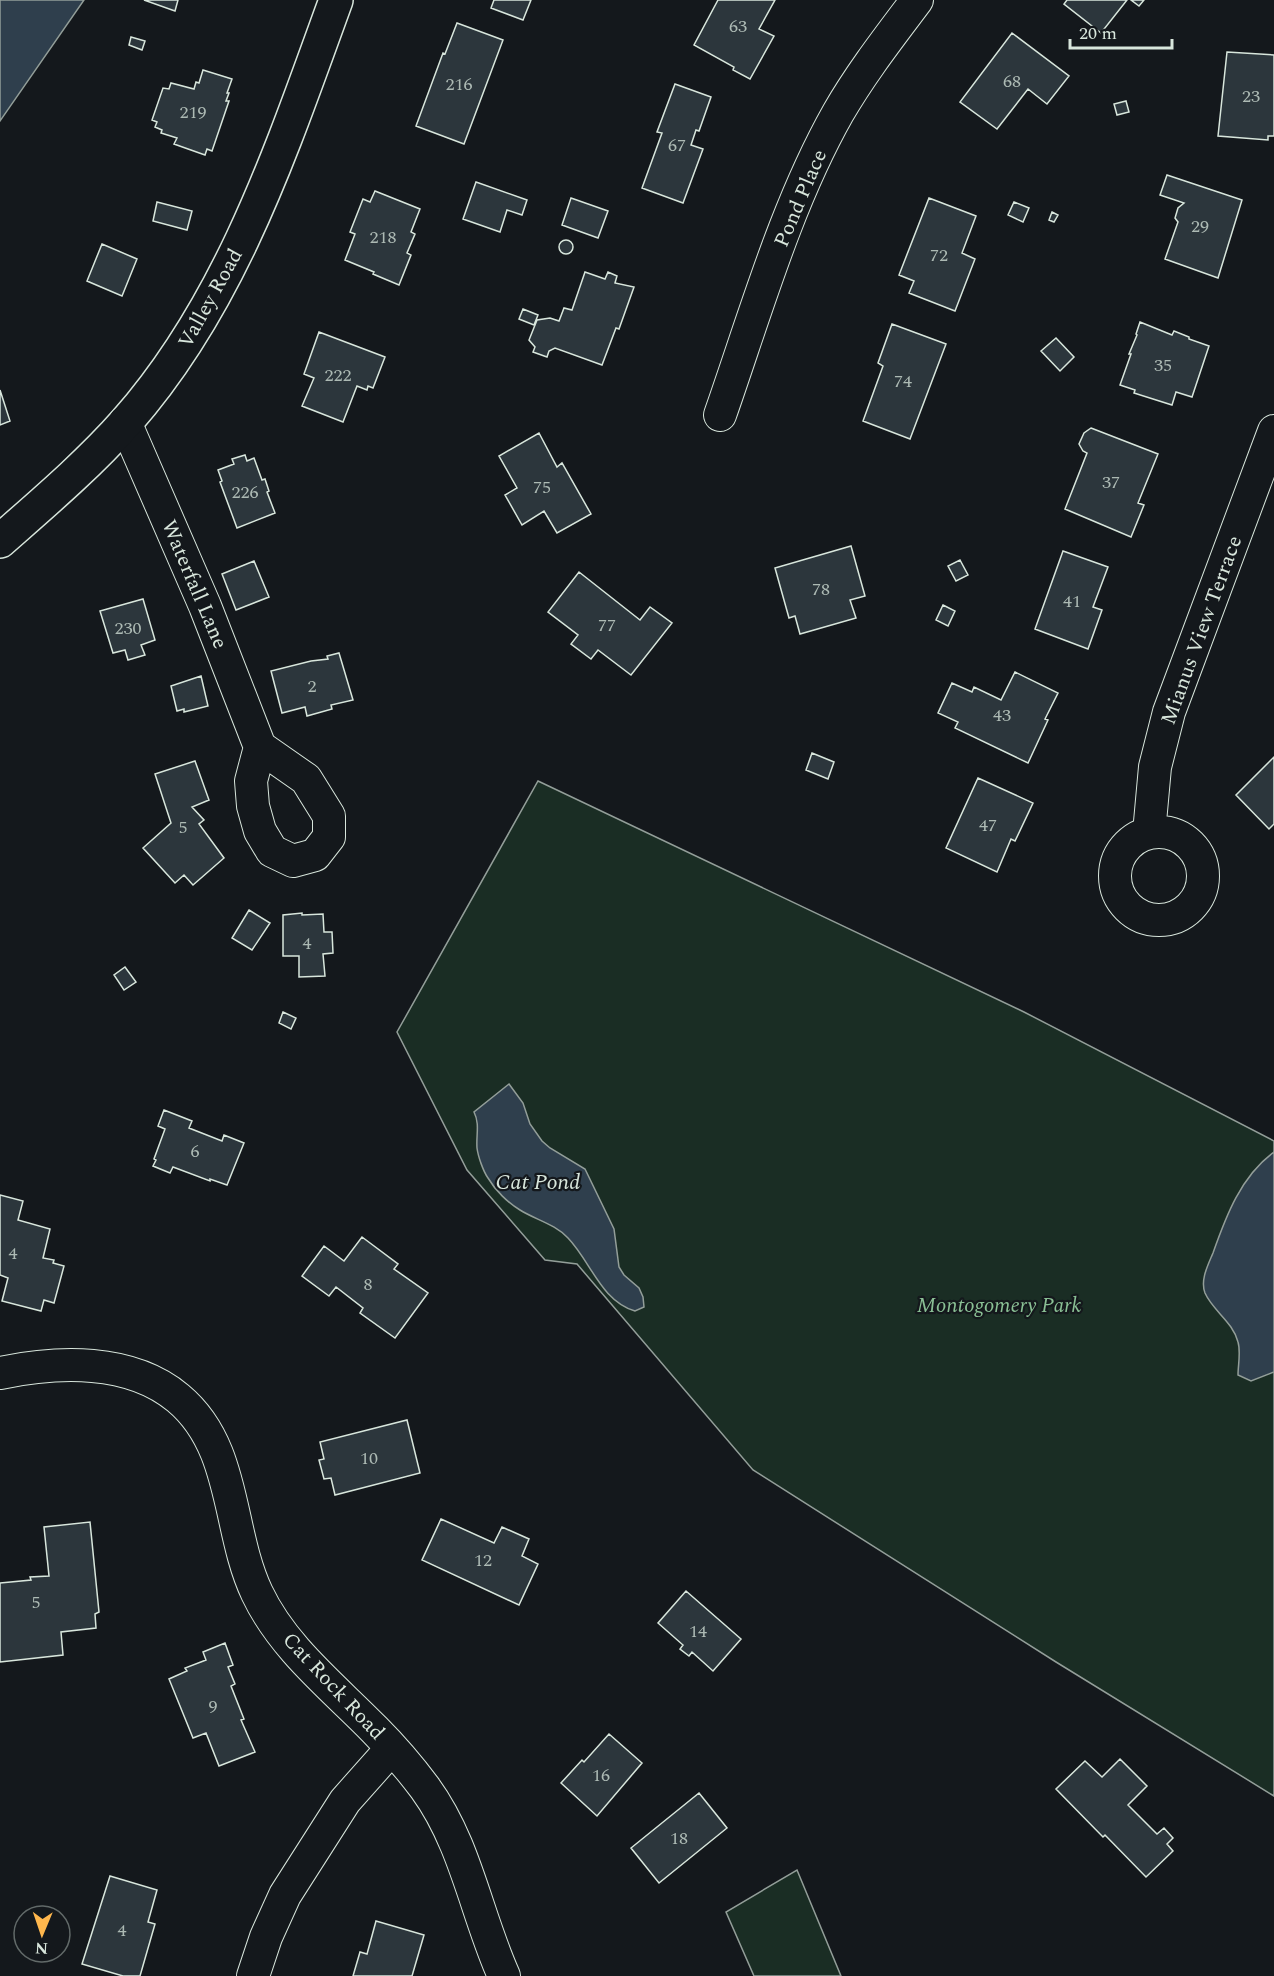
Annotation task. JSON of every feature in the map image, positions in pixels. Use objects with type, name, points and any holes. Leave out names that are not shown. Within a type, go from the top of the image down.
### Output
[{"type":"main road","name":"Valley Road","points":[[0,541],[57,490],[126,422],[176,359],[242,242],[276,163],[336,0]]},
{"type":"street","name":"Pond Place","points":[[720,415],[805,180],[839,112],[917,0]]},
{"type":"street","name":"Waterfall Lane","points":[[126,422],[205,606],[260,747]]},
{"type":"street","name":"Mianus View Terrace","points":[[1149,833],[1155,767],[1169,712],[1274,431]]},
{"type":"street","name":"Cat Rock Road","points":[[0,1373],[34,1366],[87,1365],[124,1371],[160,1385],[179,1399],[206,1431],[229,1489],[239,1543],[257,1594],[291,1646],[392,1748],[425,1788],[452,1834],[462,1857],[504,1976]]},
{"type":"street","points":[[253,1976],[266,1937],[285,1895],[345,1801],[392,1748]]},
{"type":"green space","name":"Montogomery Park","points":[[538,781],[1024,1012],[1274,1141],[1274,1796],[1056,1662],[753,1470],[577,1264],[545,1260],[467,1170],[397,1032]]},
{"type":"green space","points":[[797,1870],[841,1976],[754,1976],[726,1912]]},
{"type":"water","points":[[0,0],[84,0],[0,121]]},
{"type":"water","name":"Cat Pond","points":[[509,1084],[523,1103],[530,1124],[542,1141],[585,1169],[614,1229],[619,1267],[624,1275],[639,1288],[644,1307],[635,1311],[613,1299],[568,1238],[557,1229],[511,1204],[498,1192],[486,1175],[478,1151],[474,1112]]},
{"type":"water","points":[[1274,1152],[1274,1372],[1251,1381],[1238,1375],[1238,1342],[1232,1328],[1205,1293],[1203,1283],[1223,1225],[1236,1198],[1252,1173]]},
{"type":"building","points":[[144,0],[178,0],[175,11]]},
{"type":"building","points":[[494,0],[531,0],[523,20],[491,8]]},
{"type":"building","points":[[718,0],[775,0],[759,29],[774,36],[750,79],[733,70],[734,67],[694,45]]},
{"type":"building","points":[[1067,0],[1127,0],[1101,33],[1064,4]]},
{"type":"building","points":[[1131,0],[1144,0],[1139,6]]},
{"type":"building","points":[[457,23],[503,40],[464,144],[416,126],[443,53],[445,54]]},
{"type":"building","points":[[1012,33],[1069,76],[1047,104],[1028,89],[997,129],[960,102]]},
{"type":"building","points":[[131,37],[145,41],[142,50],[129,45]]},
{"type":"building","points":[[1227,52],[1274,55],[1274,136],[1268,136],[1268,140],[1218,136]]},
{"type":"building","points":[[203,70],[232,79],[227,93],[229,93],[226,101],[229,101],[212,151],[207,149],[205,155],[174,144],[177,138],[161,133],[162,130],[155,127],[157,122],[152,120],[163,88],[169,89],[171,83],[194,89],[196,82],[199,83]]},
{"type":"building","points":[[675,84],[711,97],[699,131],[696,130],[691,145],[703,149],[683,203],[642,188],[662,133],[657,132]]},
{"type":"building","points":[[1126,101],[1129,112],[1117,115],[1114,104]]},
{"type":"building","points":[[1167,175],[1242,200],[1218,278],[1165,259],[1178,222],[1175,218],[1178,208],[1184,203],[1160,195]]},
{"type":"building","points":[[476,182],[527,200],[522,215],[507,210],[500,232],[463,219]]},
{"type":"building","points":[[375,191],[420,209],[411,232],[415,234],[407,253],[411,255],[399,285],[345,260],[355,234],[350,232],[363,199],[370,202]]},
{"type":"building","points":[[571,198],[608,211],[598,238],[562,225]]},
{"type":"building","points":[[929,198],[976,216],[962,253],[975,259],[955,311],[909,293],[914,281],[899,275]]},
{"type":"building","points":[[157,202],[192,211],[187,230],[153,221]]},
{"type":"building","points":[[1014,202],[1029,208],[1023,222],[1008,215]]},
{"type":"building","points":[[1052,212],[1058,215],[1054,222],[1049,220]]},
{"type":"building","points":[[566,240],[571,242],[573,247],[571,252],[566,254],[561,252],[559,247],[561,242]]},
{"type":"building","points":[[102,244],[137,259],[122,296],[87,281]]},
{"type":"building","points":[[585,272],[605,279],[608,272],[617,276],[615,283],[634,287],[619,329],[616,328],[602,365],[555,348],[549,351],[547,357],[533,352],[535,347],[529,340],[537,320],[550,318],[559,321],[564,308],[572,310]]},
{"type":"building","points":[[523,309],[538,315],[534,325],[519,319]]},
{"type":"building","points":[[1140,322],[1172,335],[1174,331],[1209,346],[1192,397],[1176,392],[1172,405],[1134,393],[1135,390],[1120,385]]},
{"type":"building","points":[[892,324],[946,344],[910,439],[863,421],[883,366],[878,363]]},
{"type":"building","points":[[319,332],[385,357],[373,388],[368,386],[367,390],[357,386],[343,422],[302,406],[314,378],[304,374]]},
{"type":"building","points":[[1056,338],[1074,357],[1060,371],[1041,351]]},
{"type":"building","points":[[0,390],[10,421],[0,425]]},
{"type":"building","points":[[1091,428],[1158,454],[1138,503],[1144,505],[1131,537],[1065,509],[1087,453],[1079,444],[1084,433]]},
{"type":"building","points":[[539,433],[557,467],[562,463],[591,514],[557,533],[544,511],[522,525],[505,495],[517,488],[499,456]]},
{"type":"building","points":[[245,455],[247,461],[254,458],[262,480],[265,479],[275,513],[237,528],[220,482],[222,481],[218,470],[234,464],[232,459]]},
{"type":"building","points":[[851,546],[865,596],[850,600],[856,618],[800,634],[795,616],[789,618],[775,568]]},
{"type":"building","points":[[1063,551],[1108,567],[1093,607],[1102,610],[1088,649],[1035,629]]},
{"type":"building","points":[[960,560],[968,575],[956,581],[948,566]]},
{"type":"building","points":[[254,561],[269,597],[236,610],[222,574]]},
{"type":"building","points":[[579,572],[640,620],[650,607],[672,623],[631,675],[598,650],[591,659],[571,644],[578,635],[548,612]]},
{"type":"building","points":[[143,599],[155,640],[141,645],[145,655],[128,660],[125,650],[113,653],[100,611]]},
{"type":"building","points":[[943,605],[955,611],[948,626],[936,620]]},
{"type":"building","points":[[339,653],[353,700],[331,705],[332,709],[307,716],[305,707],[282,713],[271,671],[328,659],[327,656]]},
{"type":"building","points":[[1015,672],[1058,693],[1028,763],[955,728],[958,722],[938,713],[952,683],[972,692],[974,687],[1001,700]]},
{"type":"building","points":[[201,676],[208,706],[184,712],[184,709],[177,711],[171,686]]},
{"type":"building","points":[[812,753],[834,762],[828,779],[806,770]]},
{"type":"building","points":[[1274,757],[1274,824],[1269,829],[1236,795]]},
{"type":"building","points":[[195,761],[209,800],[192,807],[204,820],[199,824],[224,858],[193,885],[184,875],[175,883],[143,848],[171,823],[155,774]]},
{"type":"building","points":[[978,778],[1033,803],[1015,841],[1011,839],[997,872],[946,848]]},
{"type":"building","points":[[249,910],[270,923],[252,950],[232,938]]},
{"type":"building","points":[[302,913],[302,915],[323,914],[324,932],[332,932],[333,953],[323,954],[325,976],[299,977],[299,956],[283,956],[283,915]]},
{"type":"building","points":[[125,967],[136,982],[124,990],[114,975]]},
{"type":"building","points":[[283,1012],[296,1018],[291,1029],[279,1023]]},
{"type":"building","points":[[164,1110],[192,1121],[189,1128],[222,1141],[224,1135],[244,1143],[227,1185],[173,1167],[170,1173],[153,1166],[165,1129],[158,1126]]},
{"type":"building","points":[[0,1195],[23,1201],[18,1220],[50,1229],[43,1258],[54,1260],[53,1263],[64,1266],[54,1303],[44,1300],[41,1311],[2,1301],[8,1278],[0,1275]]},
{"type":"building","points":[[362,1237],[398,1264],[394,1269],[428,1293],[395,1338],[360,1313],[363,1308],[336,1287],[329,1296],[302,1276],[324,1246],[344,1261]]},
{"type":"building","points":[[407,1420],[420,1473],[335,1495],[331,1478],[324,1479],[319,1460],[324,1459],[320,1442]]},
{"type":"building","points":[[441,1519],[494,1543],[502,1527],[529,1539],[522,1556],[538,1564],[519,1605],[422,1560]]},
{"type":"building","points":[[90,1522],[99,1612],[95,1614],[96,1628],[61,1632],[63,1655],[0,1662],[0,1583],[49,1576],[44,1527]]},
{"type":"building","points":[[686,1591],[741,1639],[713,1671],[692,1652],[689,1656],[680,1649],[683,1645],[658,1623]]},
{"type":"building","points":[[225,1643],[233,1665],[228,1667],[235,1684],[231,1686],[244,1719],[241,1720],[255,1752],[219,1766],[206,1733],[193,1738],[169,1679],[187,1671],[185,1668],[206,1660],[203,1652]]},
{"type":"building","points":[[609,1734],[642,1763],[597,1816],[561,1783]]},
{"type":"building","points":[[1120,1759],[1147,1786],[1128,1805],[1157,1834],[1164,1828],[1173,1838],[1167,1844],[1173,1851],[1146,1877],[1056,1789],[1085,1761],[1102,1777]]},
{"type":"building","points":[[699,1793],[727,1828],[659,1883],[631,1848]]},
{"type":"building","points":[[110,1876],[157,1890],[148,1922],[155,1924],[140,1976],[123,1976],[82,1964]]},
{"type":"building","points":[[376,1921],[424,1935],[412,1976],[353,1976],[360,1952],[367,1954]]}]
